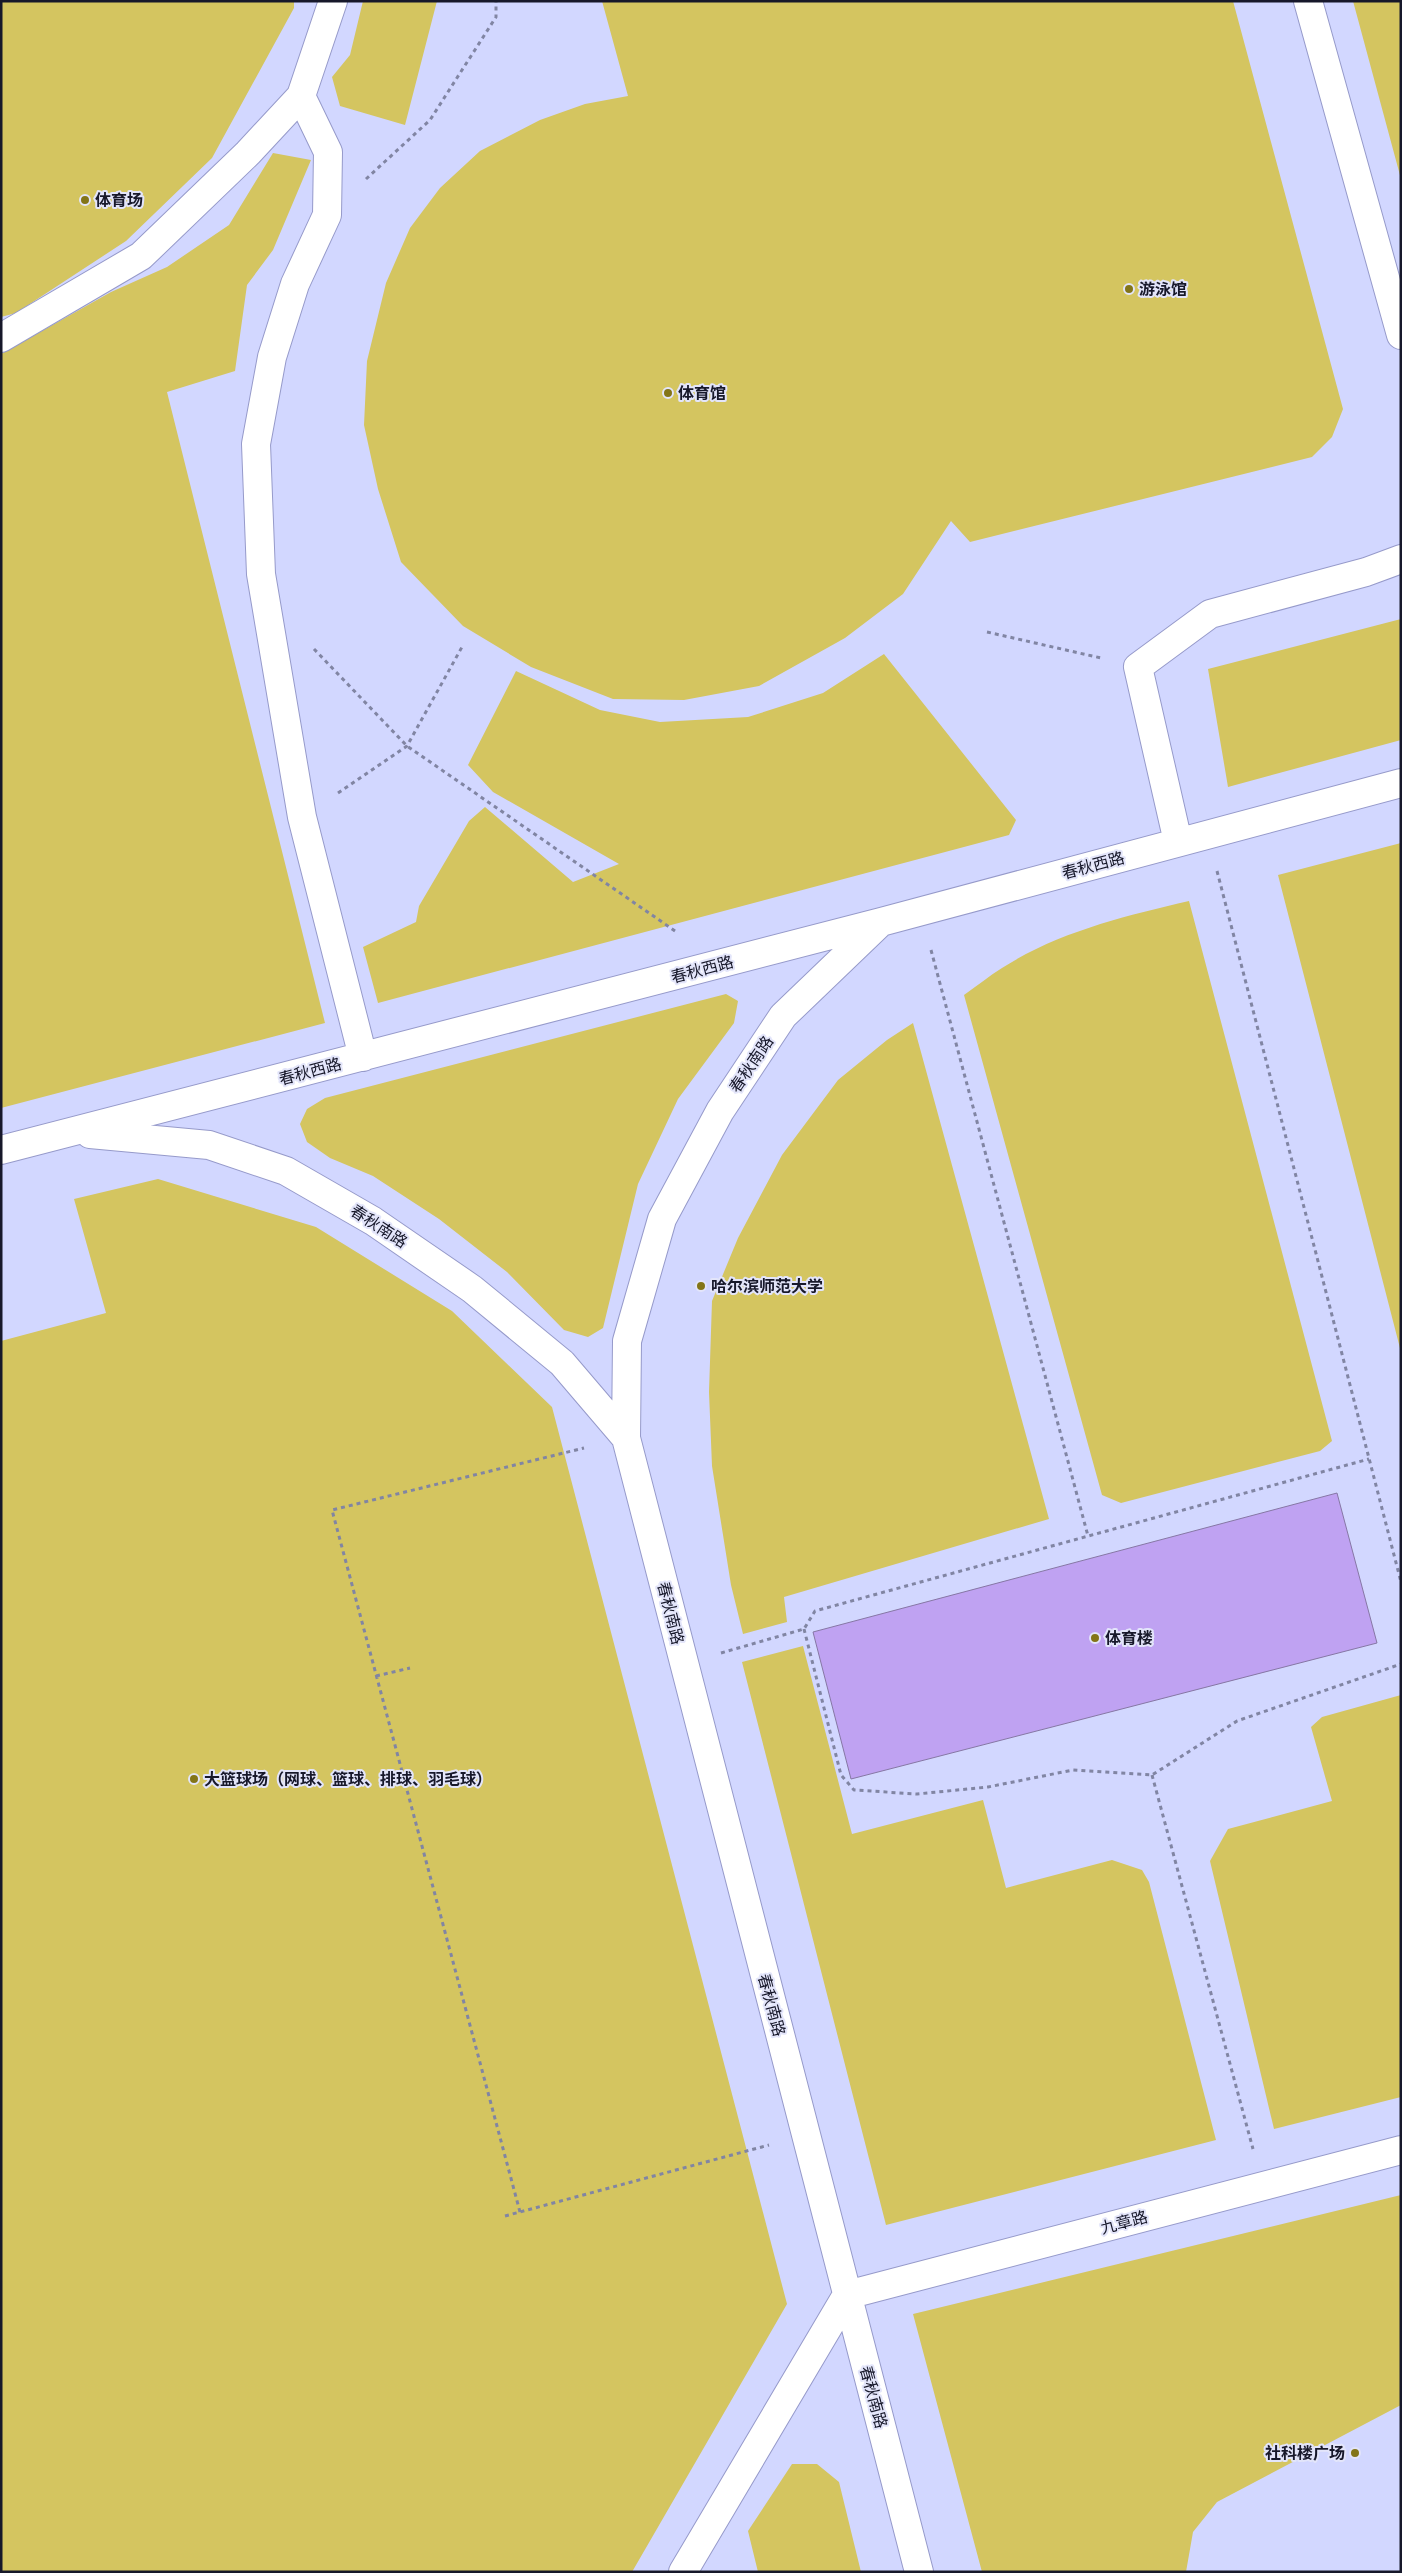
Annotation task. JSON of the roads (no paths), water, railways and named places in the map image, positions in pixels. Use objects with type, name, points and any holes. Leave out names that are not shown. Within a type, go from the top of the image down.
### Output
[{"type":"lane","points":[[1,338],[141,256],[248,153],[301,96],[333,1]]},
{"type":"lane","points":[[1308,1],[1401,335]]},
{"type":"lane","points":[[301,96],[328,152],[327,215],[295,284],[272,357],[256,444],[261,574],[302,817],[363,1057]]},
{"type":"lane","points":[[1178,842],[1138,667],[1210,614],[1366,572],[1401,559]]},
{"type":"lane","name":"春秋西路","points":[[1,1150],[881,922],[1401,782]]},
{"type":"lane","name":"春秋南路","points":[[881,922],[783,1016],[720,1111],[662,1219],[627,1342],[626,1438],[919,2572]]},
{"type":"lane","name":"春秋南路","points":[[71,1133],[209,1145],[286,1171],[373,1221],[472,1289],[562,1363],[626,1438]]},
{"type":"lane","name":"九章路","points":[[847,2295],[1401,2150]]},
{"type":"lane","points":[[682,2572],[847,2295]]},
{"type":"place","name":"体育场","points":[[85,200]]},
{"type":"place","name":"游泳馆","points":[[1129,289]]},
{"type":"place","name":"体育馆","points":[[668,393]]},
{"type":"place","name":"哈尔滨师范大学","points":[[701,1286]]},
{"type":"place","name":"体育楼","points":[[1095,1638]]},
{"type":"place","name":"大篮球场（网球、篮球、排球、羽毛球）","points":[[194,1779]]},
{"type":"place","name":"社科楼广场","points":[[1355,2453]]}]
